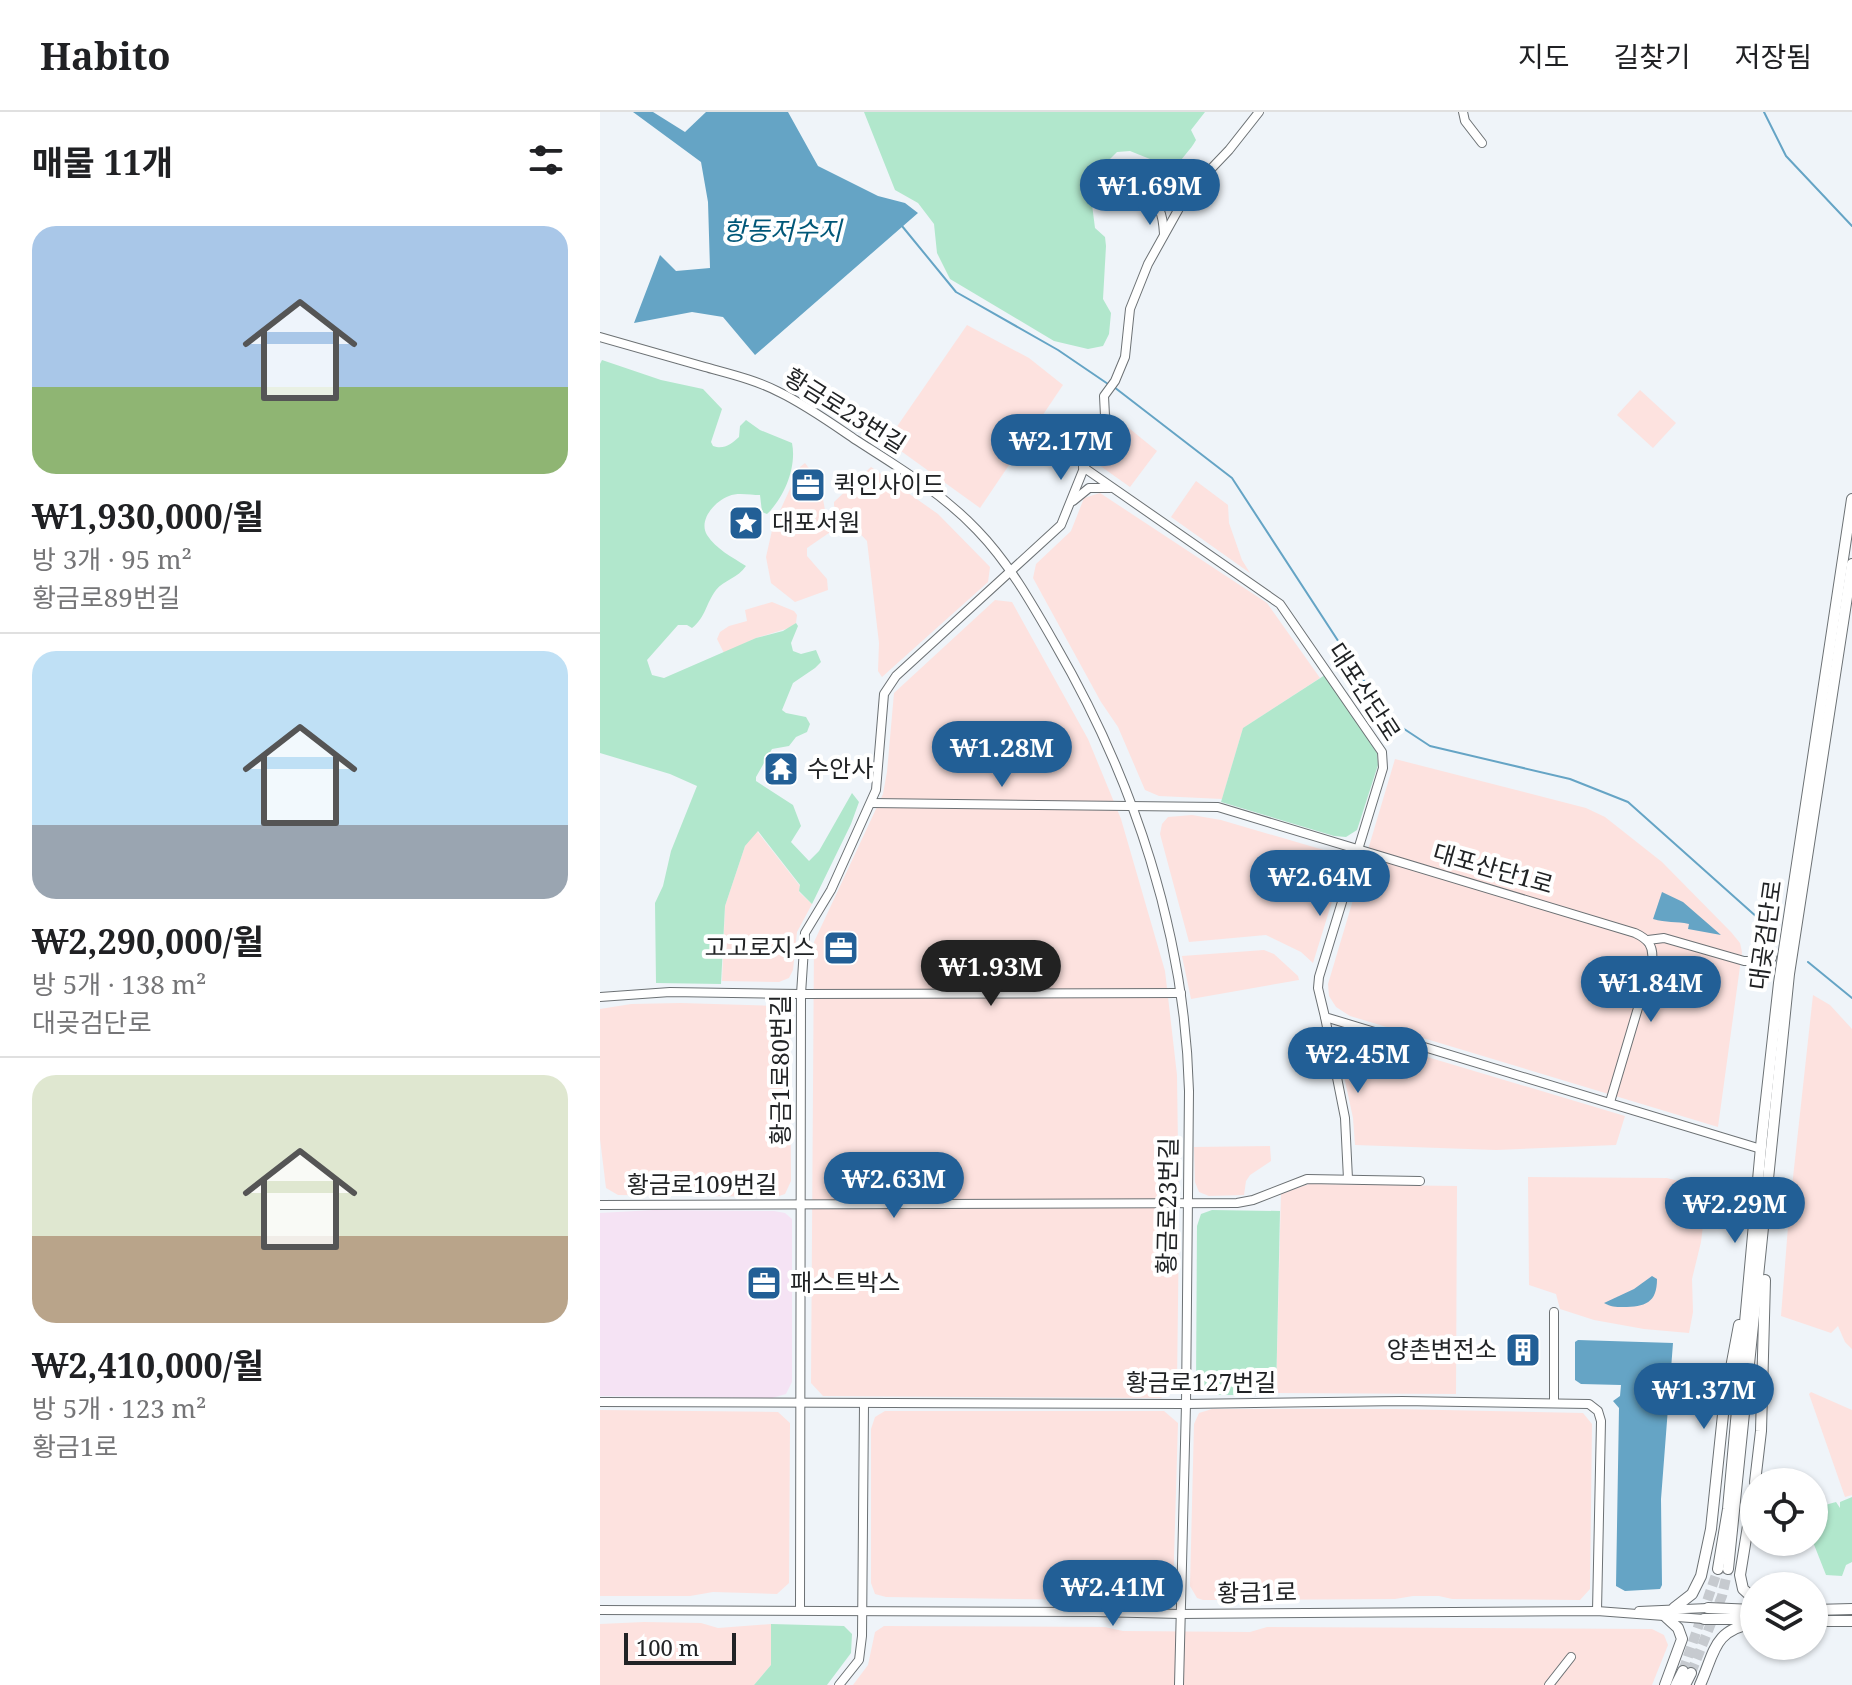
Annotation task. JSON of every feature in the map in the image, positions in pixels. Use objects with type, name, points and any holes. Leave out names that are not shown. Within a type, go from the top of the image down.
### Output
[{"type":"main road","name":"대곶검단로","points":[[1852,499],[1790,902],[1761,1149],[1723,1569],[1789,974],[1852,564]]},
{"type":"main road","points":[[1757,1468],[1761,1431],[1767,1191]]},
{"type":"main road","points":[[1674,1608],[1692,1594],[1701,1576],[1711,1529],[1724,1405],[1751,1264]]},
{"type":"main road","points":[[1828,1610],[1852,1609]]},
{"type":"main road","points":[[1706,1614],[1740,1611]]},
{"type":"main road","points":[[1706,1614],[1740,1619]]},
{"type":"main road","points":[[1665,1685],[1682,1639],[1678,1628],[1666,1617]]},
{"type":"main road","points":[[1828,1621],[1852,1621]]},
{"type":"main road","points":[[1700,1685],[1718,1639],[1740,1626]]},
{"type":"main road","points":[[1676,1685],[1687,1672],[1685,1685]]},
{"type":"street","points":[[1164,235],[1187,194],[1229,150],[1259,112]]},
{"type":"street","points":[[1463,112],[1465,121],[1482,143]]},
{"type":"street","points":[[1130,202],[1140,197],[1154,201],[1161,212],[1164,235]]},
{"type":"street","name":"황금1로80번길","points":[[800,1610],[801,994],[805,933],[831,890],[871,803],[879,773],[882,705],[890,684],[1061,525],[1105,416],[1105,393],[1115,381],[1125,357],[1130,309],[1148,264],[1164,235]]},
{"type":"street","name":"황금로23번길","points":[[600,337],[750,380],[796,401],[947,501],[977,529],[1012,573],[1091,708],[1132,805],[1163,906],[1181,993],[1189,1067],[1186,1404],[1179,1685]]},
{"type":"street","name":"대포산단로","points":[[1083,467],[1280,604],[1382,752],[1384,763],[1318,983],[1345,1118],[1348,1179]]},
{"type":"street","points":[[1072,501],[1093,487],[1114,489]]},
{"type":"street","points":[[871,803],[1132,805]]},
{"type":"street","name":"대포산단1로","points":[[1132,805],[1218,807],[1627,930],[1650,943],[1664,938],[1744,961],[1772,958]]},
{"type":"street","points":[[1610,1102],[1650,971],[1653,955],[1650,943]]},
{"type":"street","points":[[600,997],[670,992],[1181,993]]},
{"type":"street","points":[[1325,1017],[1761,1149]]},
{"type":"street","name":"황금로109번길","points":[[600,1205],[1245,1202],[1307,1179],[1420,1181]]},
{"type":"street","points":[[1554,1312],[1554,1402]]},
{"type":"street","name":"황금로127번길","points":[[600,1402],[1589,1404],[1600,1415],[1597,1611]]},
{"type":"street","points":[[839,1685],[859,1660],[863,1612],[864,1404]]},
{"type":"street","name":"황금1로","points":[[1626,1612],[1674,1608],[1706,1614]]},
{"type":"street","name":"황금1로","points":[[600,1610],[1180,1614],[1597,1611],[1666,1617],[1706,1614]]},
{"type":"street","points":[[1549,1685],[1571,1657]]},
{"type":"shaded area","points":[[967,325],[1029,358],[1063,385],[980,508],[887,441]]},
{"type":"shaded area","points":[[1640,390],[1676,423],[1653,448],[1617,415]]},
{"type":"shaded area","points":[[1114,416],[1157,451],[1130,487],[1099,465],[1096,454]]},
{"type":"shaded area","points":[[805,463],[820,483],[825,510],[834,516],[839,526],[807,548],[807,556],[827,579],[828,590],[795,602],[771,583],[766,557],[773,526],[800,467]]},
{"type":"shaded area","points":[[871,467],[938,514],[990,567],[988,582],[882,677],[878,671],[879,643],[867,541],[834,506],[834,502]]},
{"type":"shaded area","points":[[1196,481],[1228,505],[1229,523],[1250,573],[1171,517]]},
{"type":"shaded area","points":[[1100,493],[1267,603],[1320,678],[1243,728],[1222,799],[1159,796],[1145,790],[1118,727],[1033,578],[1036,564],[1071,531],[1084,498]]},
{"type":"shaded area","points":[[995,600],[1012,602],[1088,739],[1121,819],[1165,971],[1177,1075],[1179,1222],[1177,1384],[1161,1398],[823,1396],[811,1383],[814,942],[883,794],[894,693]]},
{"type":"shaded area","points":[[772,602],[794,611],[796,623],[724,653],[717,639],[720,632],[747,621],[745,610]]},
{"type":"shaded area","points":[[1395,759],[1586,808],[1605,817],[1662,862],[1731,932],[1740,943],[1742,952],[1718,1127],[1350,1016],[1336,1007],[1329,996],[1328,984]]},
{"type":"shaded area","points":[[1192,815],[1221,820],[1334,853],[1342,869],[1313,963],[1301,952],[1266,935],[1189,942],[1160,834],[1162,824],[1168,817]]},
{"type":"shaded area","points":[[757,831],[800,886],[799,892],[812,904],[797,932],[793,970],[789,978],[779,982],[722,981],[725,906],[745,846]]},
{"type":"shaded area","points":[[1264,950],[1274,954],[1299,980],[1191,999],[1182,956]]},
{"type":"shaded area","points":[[1813,995],[1830,1005],[1852,1029],[1852,1349],[1838,1326],[1831,1333],[1781,1316]]},
{"type":"shaded area","points":[[631,1004],[776,1006],[790,1015],[791,1181],[785,1194],[776,1197],[618,1195],[606,1188],[600,1139],[600,1009]]},
{"type":"shaded area","points":[[1347,1033],[1625,1116],[1616,1145],[1496,1150],[1355,1145],[1353,1118],[1338,1048],[1340,1037]]},
{"type":"shaded area","points":[[1270,1146],[1271,1161],[1250,1175],[1244,1195],[1209,1196],[1199,1192],[1195,1182],[1194,1147]]},
{"type":"shaded area","points":[[1528,1177],[1667,1178],[1703,1191],[1706,1201],[1692,1279],[1693,1312],[1689,1333],[1594,1320],[1560,1309],[1556,1294],[1529,1285]]},
{"type":"shaded area","points":[[1309,1184],[1457,1186],[1456,1394],[1276,1393],[1281,1194]]},
{"type":"shaded area","points":[[774,1211],[785,1213],[792,1219],[792,1382],[786,1394],[772,1398],[600,1396],[600,1213]]},
{"type":"shaded area","points":[[1811,1392],[1852,1410],[1852,1495],[1845,1497],[1809,1394]]},
{"type":"shaded area","points":[[1212,1409],[1583,1413],[1592,1424],[1590,1589],[1580,1600],[1452,1599],[1439,1596],[1395,1599],[1197,1598],[1190,1586],[1194,1424],[1199,1413]]},
{"type":"shaded area","points":[[600,1410],[778,1412],[790,1423],[789,1583],[777,1594],[713,1592],[690,1596],[600,1596]]},
{"type":"shaded area","points":[[885,1411],[1164,1411],[1178,1423],[1173,1592],[1159,1601],[886,1597],[875,1594],[871,1583],[871,1429],[875,1417]]},
{"type":"shaded area","points":[[701,1623],[718,1628],[771,1624],[771,1665],[754,1685],[600,1685],[600,1624]]},
{"type":"shaded area","points":[[884,1626],[1105,1627],[1123,1631],[1250,1632],[1267,1627],[1652,1629],[1664,1635],[1668,1645],[1652,1685],[853,1685],[868,1665],[875,1632]]},
{"type":"green space","points":[[864,112],[1205,112],[1191,130],[1196,140],[1175,169],[1130,151],[1117,152],[1093,176],[1090,189],[1095,228],[1105,237],[1106,246],[1103,299],[1111,313],[1109,334],[1103,346],[1088,349],[1054,341],[950,279],[937,253],[934,224],[918,203],[895,190]]},
{"type":"green space","points":[[602,360],[661,380],[703,389],[722,409],[711,442],[713,446],[724,447],[733,442],[739,437],[740,426],[746,420],[760,430],[792,443],[793,462],[788,482],[767,514],[762,512],[760,495],[744,494],[724,498],[709,512],[705,523],[707,535],[720,549],[746,566],[716,590],[697,624],[692,628],[678,625],[647,660],[652,675],[664,678],[796,623],[798,626],[791,643],[793,651],[801,654],[816,650],[821,662],[793,683],[782,710],[806,717],[810,724],[807,732],[796,737],[789,746],[772,749],[756,781],[793,805],[801,826],[791,842],[809,861],[819,851],[852,793],[859,802],[812,904],[799,891],[800,885],[758,831],[745,846],[725,906],[721,984],[656,983],[655,903],[663,886],[671,851],[697,786],[670,774],[600,753]]},
{"type":"green space","points":[[1325,675],[1377,753],[1378,765],[1357,830],[1346,837],[1334,836],[1221,802],[1243,728]]},
{"type":"green space","points":[[1212,1210],[1280,1211],[1276,1395],[1209,1395],[1196,1387],[1197,1226],[1201,1214]]},
{"type":"green space","points":[[1852,1497],[1852,1562],[1846,1565],[1842,1576],[1828,1575],[1819,1556],[1828,1556],[1828,1504],[1836,1502],[1840,1508],[1840,1502]]},
{"type":"green space","points":[[771,1624],[844,1626],[852,1634],[851,1653],[827,1685],[754,1685],[771,1665]]},
{"type":"water","name":"항동저수지","points":[[633,112],[653,112],[685,132],[706,112],[788,112],[818,166],[878,196],[905,203],[918,213],[755,355],[723,317],[692,312],[634,323],[660,255],[676,271],[710,268],[708,202],[701,162]]},
{"type":"water","points":[[1662,892],[1683,902],[1721,935],[1688,929],[1689,924],[1653,919]]},
{"type":"water","points":[[1652,1276],[1657,1279],[1655,1294],[1648,1302],[1623,1307],[1604,1303],[1634,1289]]},
{"type":"water","points":[[1575,1342],[1673,1343],[1661,1499],[1660,1589],[1625,1591],[1616,1586],[1619,1408],[1613,1401],[1620,1396],[1621,1385],[1581,1384],[1575,1380]]},
{"type":"waterway","points":[[1764,112],[1786,156],[1852,226]]},
{"type":"waterway","points":[[902,226],[956,292],[1058,350],[1108,384]]},
{"type":"waterway","points":[[1114,387],[1232,478],[1389,719],[1430,746],[1570,779],[1628,802],[1777,935]]},
{"type":"waterway","points":[[1808,962],[1852,998]]},
{"type":"tunnel","points":[[1683,1671],[1718,1569]]},
{"type":"tunnel","points":[[1691,1673],[1722,1596],[1728,1569]]},
{"type":"place","name":"퀵인사이드","points":[[808,485]]},
{"type":"place","name":"대포서원","points":[[746,523]]},
{"type":"place","name":"수안사","points":[[781,769]]},
{"type":"place","name":"고고로지스","points":[[841,948]]},
{"type":"place","name":"패스트박스","points":[[764,1283]]},
{"type":"place","name":"양촌변전소","points":[[1523,1350]]}]
